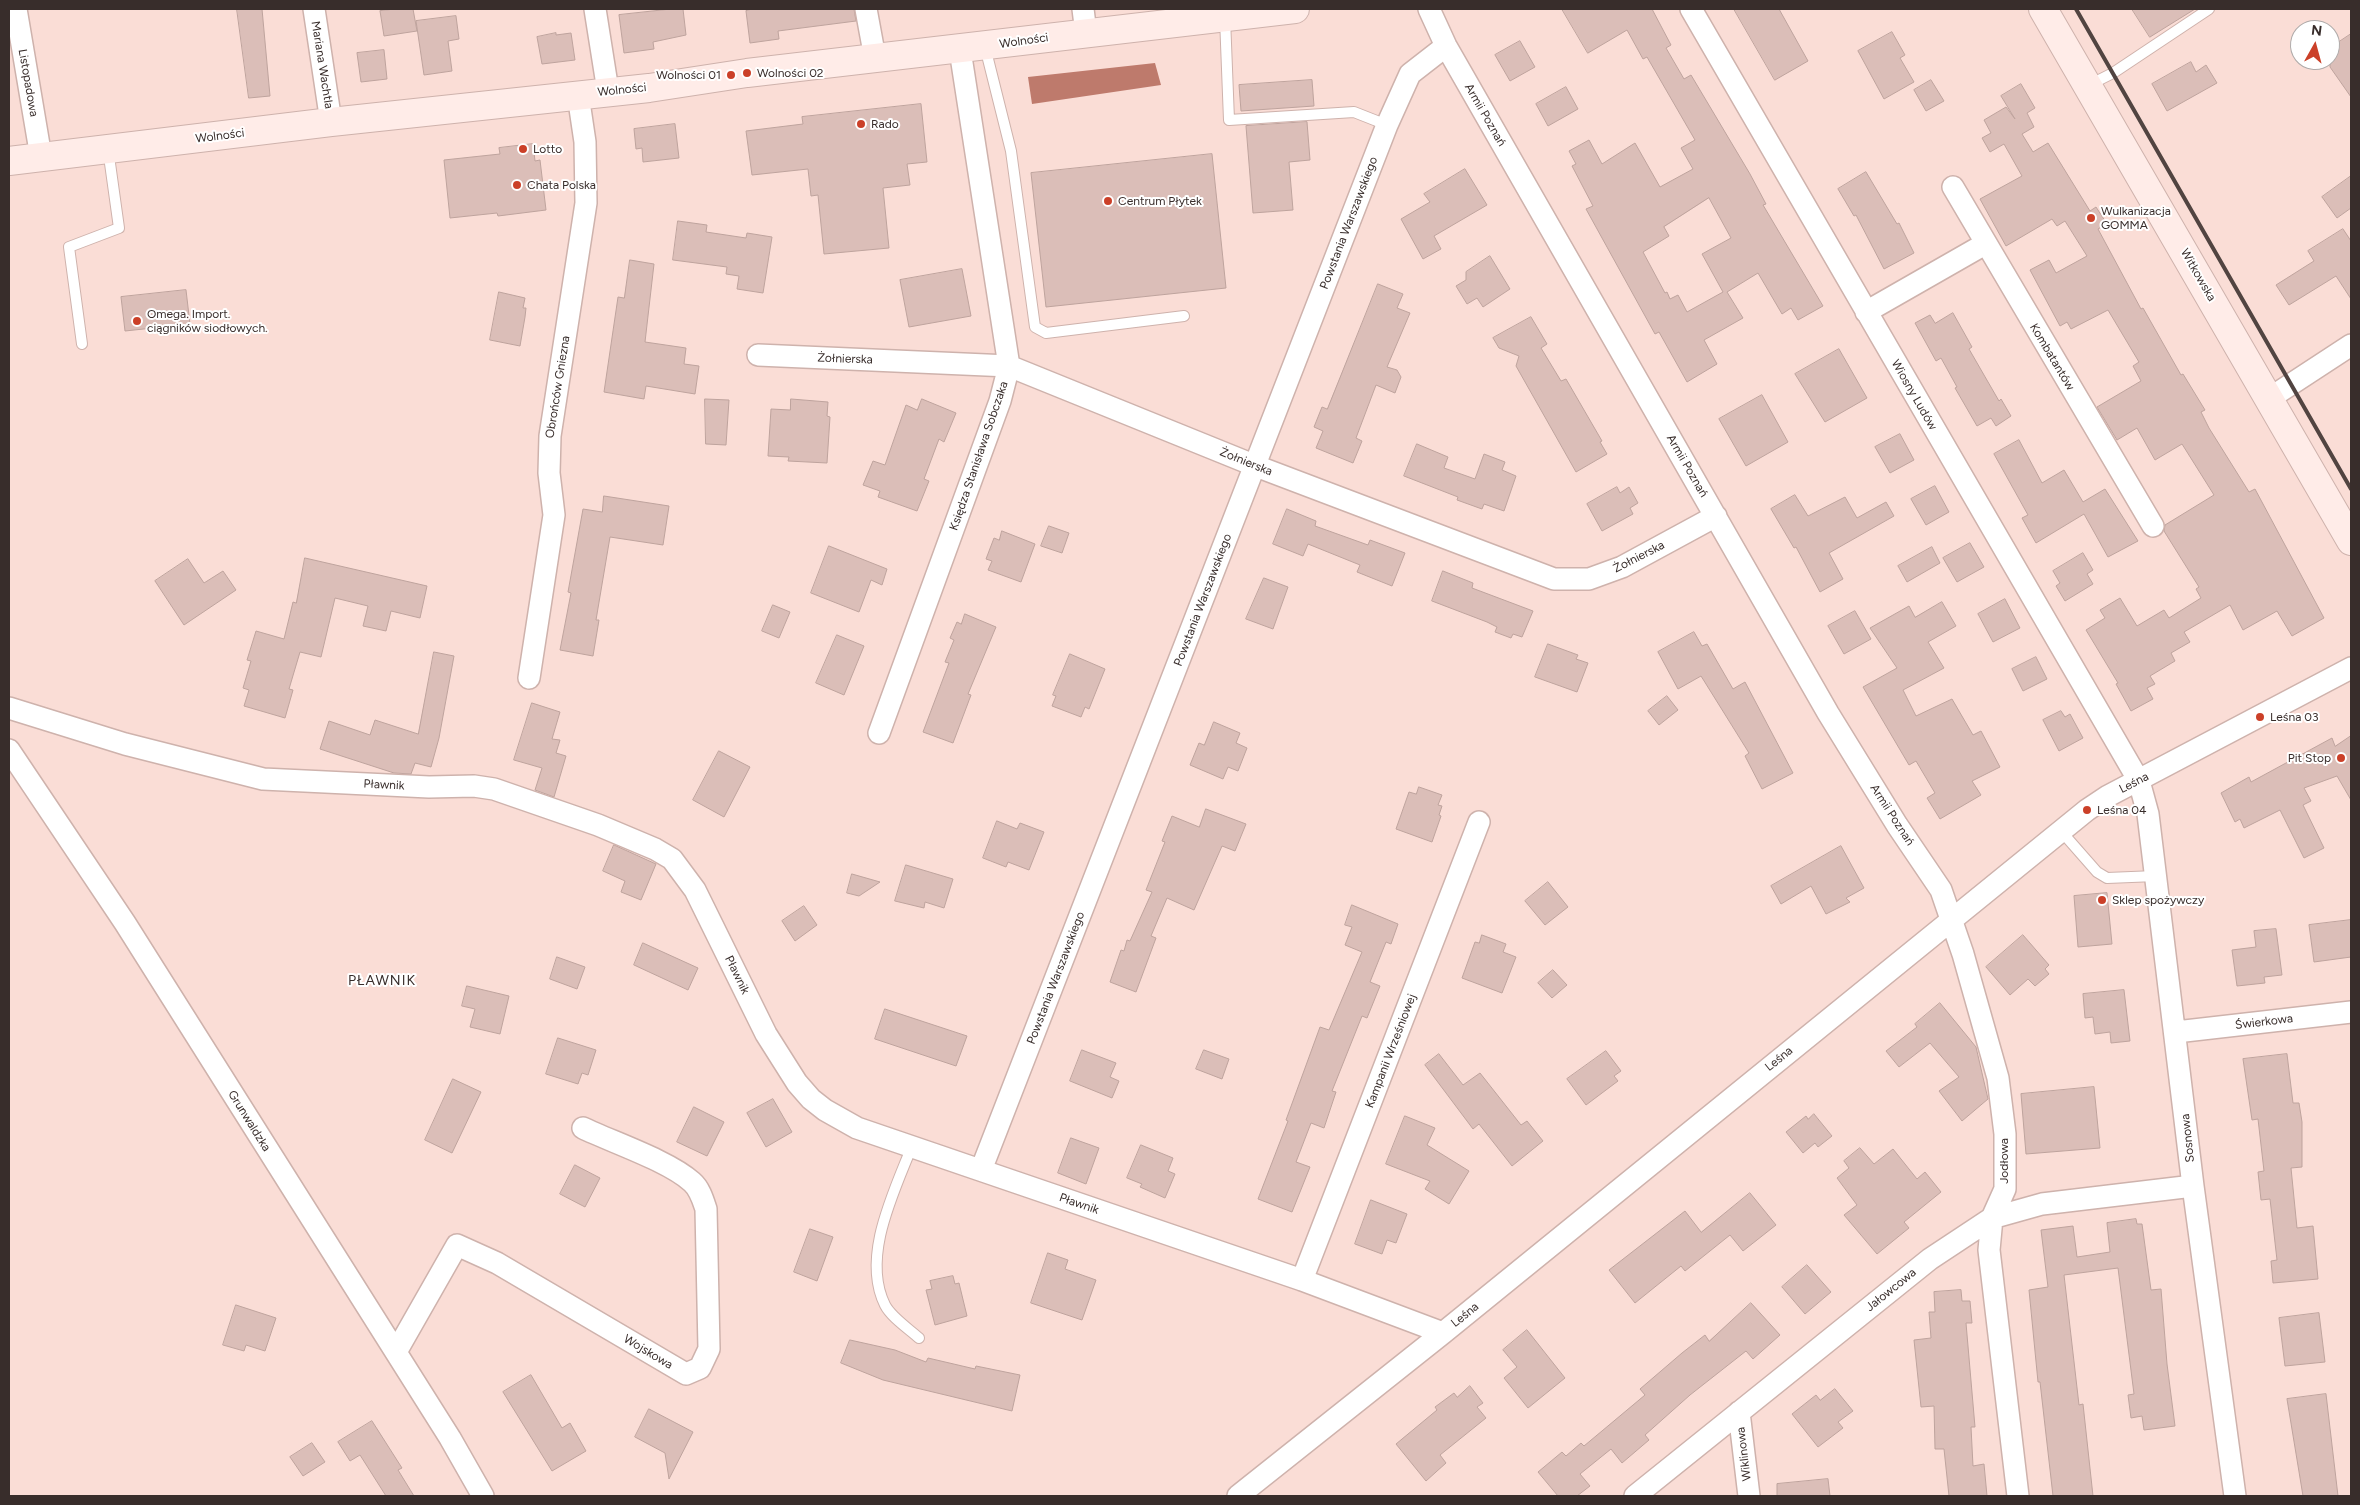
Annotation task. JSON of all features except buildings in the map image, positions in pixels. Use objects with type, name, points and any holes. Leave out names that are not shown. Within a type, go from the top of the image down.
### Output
[{"type":"street","name":"Listopadowa","points":[[16,9],[41,157]]},
{"type":"street","name":"Mariana Wachtla","points":[[314,9],[331,122]]},
{"type":"street","points":[[595,9],[608,92]]},
{"type":"street","points":[[866,9],[875,58]]},
{"type":"street","name":"Wolności","points":[[9,161],[972,48],[1084,21],[1225,17],[1295,9]]},
{"type":"street","name":"Armii Poznań","points":[[1429,9],[1446,46],[1828,713],[1897,825],[1941,890],[1952,918]]},
{"type":"street","name":"Wiosny Ludów","points":[[1691,9],[2139,781]]},
{"type":"street","name":"Witkowska","points":[[2043,9],[2270,398],[2351,541]]},
{"type":"street","name":"Powstania Warszawskiego","points":[[981,1170],[1387,125],[1410,74],[1446,46]]},
{"type":"street","name":"Księdza Stanisława Sobczaka","points":[[879,733],[1000,401],[1009,366],[972,48]]},
{"type":"street","name":"Obrońców Gniezna","points":[[529,678],[554,515],[549,473],[550,436],[586,203],[585,142],[578,95]]},
{"type":"street","name":"Kombatantów","points":[[1953,187],[2153,526]]},
{"type":"street","points":[[1866,312],[1986,244]]},
{"type":"street","points":[[2270,398],[2351,346]]},
{"type":"street","name":"Żołnierska","points":[[758,356],[1009,366],[1256,466],[1554,579],[1589,579],[1622,567],[1716,516]]},
{"type":"street","name":"Leśna","points":[[1238,1496],[1442,1333],[1952,918],[2108,796],[2351,668]]},
{"type":"street","name":"Pławnik","points":[[9,708],[125,744],[263,779],[429,787],[474,786],[494,789],[598,825],[655,849],[672,859],[695,890],[766,1034],[797,1083],[811,1099],[841,1120],[856,1128],[912,1145],[1302,1280],[1442,1333]]},
{"type":"street","name":"Grunwaldzka","points":[[9,750],[124,923],[450,1438],[483,1496]]},
{"type":"street","name":"Sosnowa","points":[[2139,781],[2148,814],[2176,1032],[2193,1186],[2236,1496]]},
{"type":"street","name":"Kampanii Wrześniowej","points":[[1302,1280],[1479,822]]},
{"type":"street","name":"Jodłowa","points":[[1952,918],[1998,1078],[2005,1134],[2005,1189],[1992,1218],[1989,1250],[2018,1496]]},
{"type":"street","name":"Świerkowa","points":[[2176,1032],[2351,1012]]},
{"type":"street","name":"Wojskowa","points":[[396,1352],[457,1245],[497,1263],[686,1374],[700,1368],[709,1349],[706,1209],[701,1195],[692,1182],[671,1168],[583,1128]]},
{"type":"street","name":"Jałowcowa","points":[[1635,1496],[1930,1259],[1992,1218],[2042,1204],[2193,1186]]},
{"type":"street","name":"Wiklinowa","points":[[1739,1412],[1749,1496]]},
{"type":"lane","points":[[2088,85],[2114,73],[2209,9]]},
{"type":"lane","points":[[1225,17],[1229,120],[1354,112],[1387,125]]},
{"type":"lane","points":[[972,48],[1011,151],[1035,327],[1046,333],[1184,316]]},
{"type":"lane","points":[[82,344],[69,247],[119,228],[108,149]]},
{"type":"lane","points":[[2061,831],[2097,872],[2107,878],[2156,876]]},
{"type":"lane","points":[[912,1145],[891,1200],[880,1241],[876,1275],[886,1307],[919,1338]]},
{"type":"shaded area","points":[[1155,63],[1161,85],[1032,104],[1028,77]]},
{"type":"railway","points":[[2076,9],[2351,489]]},
{"type":"place","name":"Wolności 02","points":[[747,73]]},
{"type":"place","name":"Wolności 01","points":[[731,75]]},
{"type":"place","name":"Rado","points":[[861,124]]},
{"type":"place","name":"Lotto","points":[[523,149]]},
{"type":"place","name":"Chata Polska","points":[[517,185]]},
{"type":"place","name":"Centrum Płytek","points":[[1108,201]]},
{"type":"place","name":"Wulkanizacja GOMMA","points":[[2091,218]]},
{"type":"place","name":"Omega. Import. ciągników siodłowych.","points":[[137,321]]},
{"type":"place","name":"Leśna 03","points":[[2260,717]]},
{"type":"place","name":"Pit Stop","points":[[2341,758]]},
{"type":"place","name":"Leśna 04","points":[[2087,810]]},
{"type":"place","name":"Sklep spożywczy","points":[[2102,900]]},
{"type":"district","name":"PŁAWNIK","points":[[382,981]]}]
